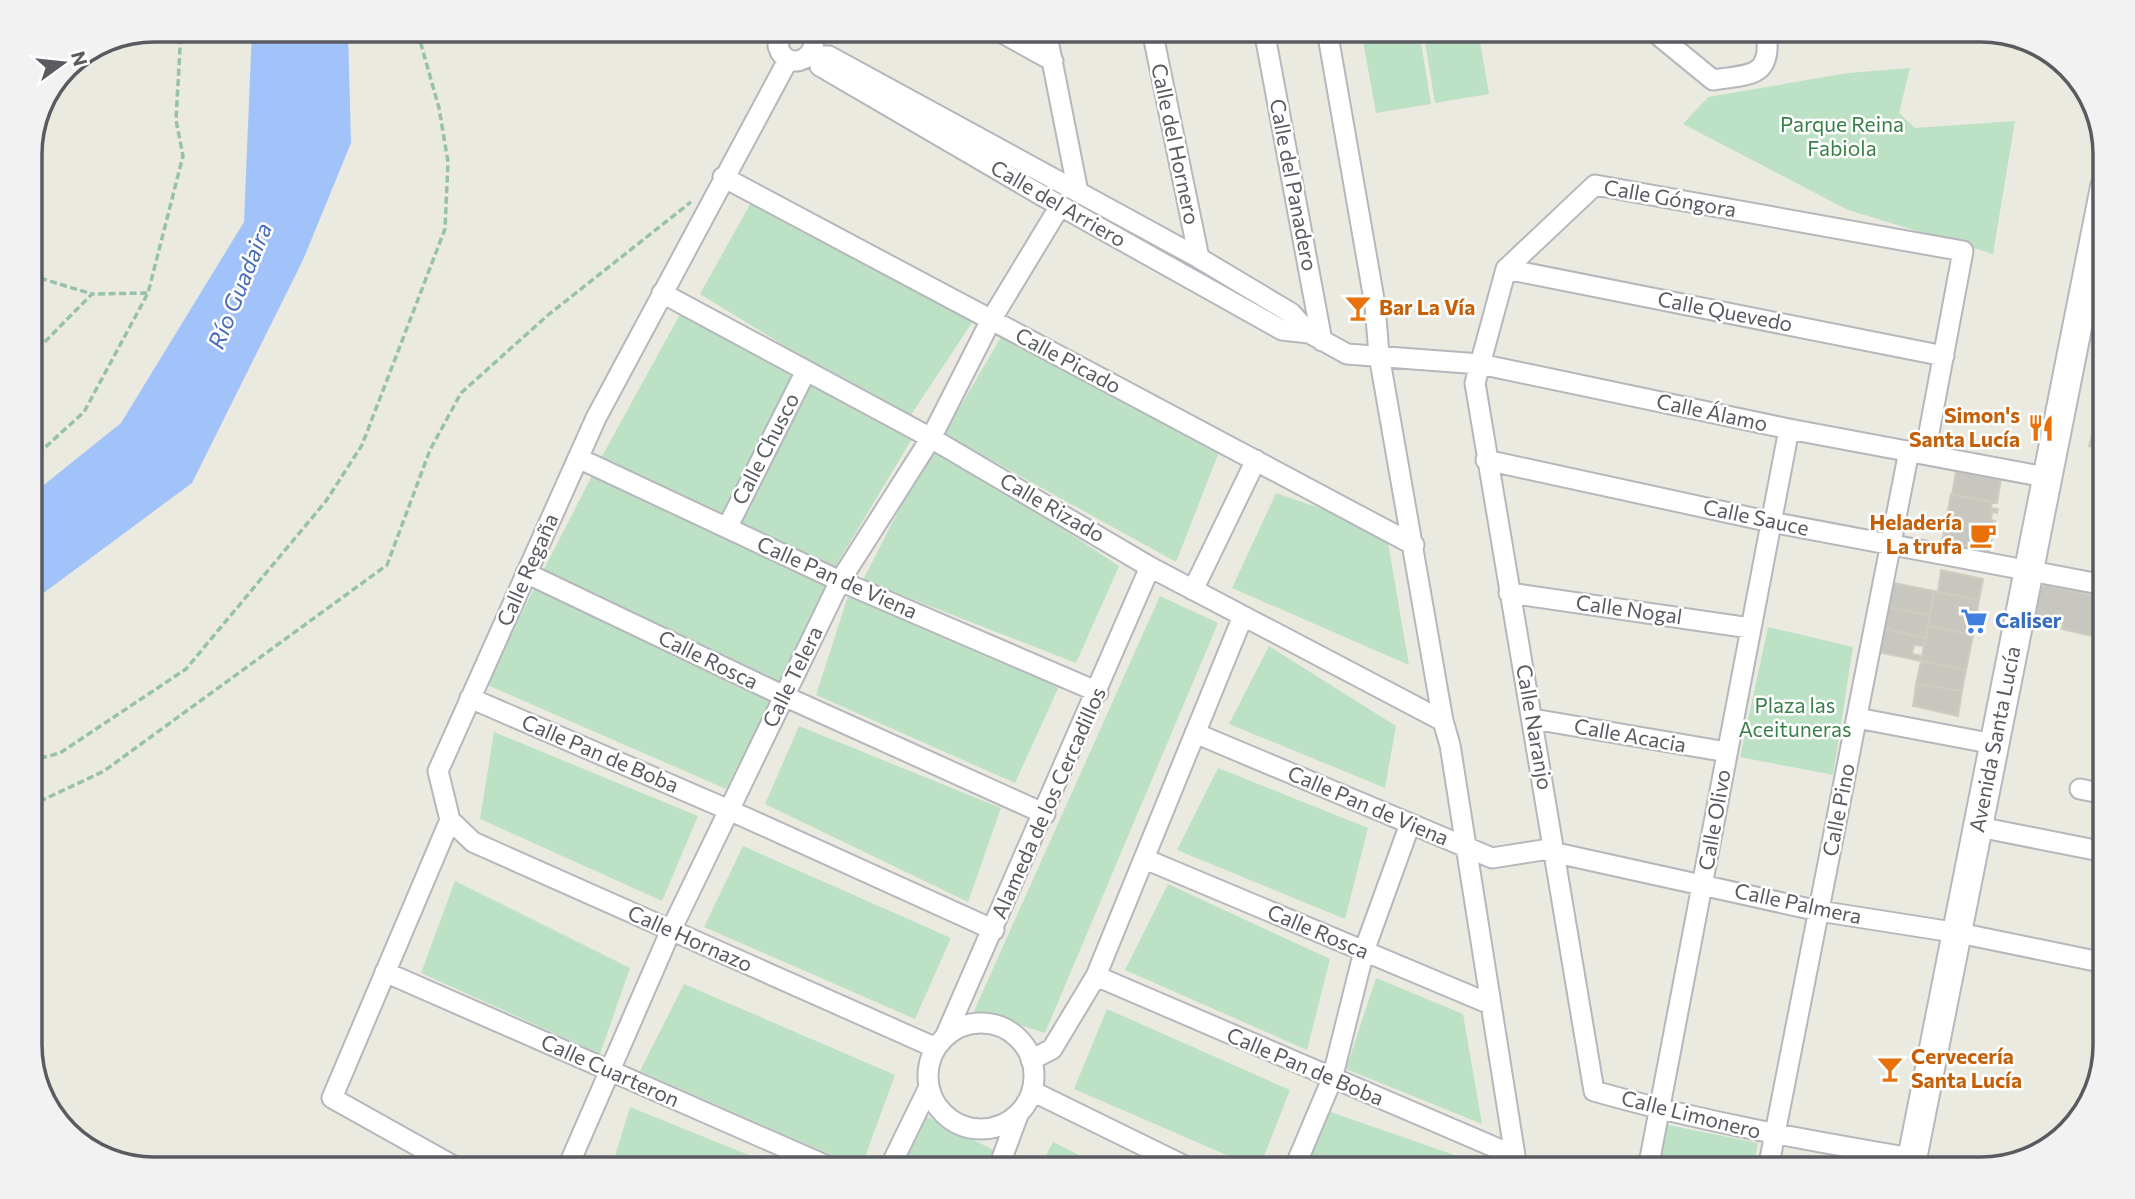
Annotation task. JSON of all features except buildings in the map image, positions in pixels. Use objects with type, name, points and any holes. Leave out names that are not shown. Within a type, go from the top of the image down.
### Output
[{"type":"street","points":[[779,42],[778,46],[788,60],[800,61],[812,42]]},
{"type":"street","name":"Calle del Arriero","points":[[814,42],[820,66],[1060,206],[1282,330],[1315,337],[1347,354],[1379,355]]},
{"type":"street","name":"Calle del Arriero","points":[[815,42],[829,56],[1199,258],[1291,313],[1315,337]]},
{"type":"street","points":[[1019,42],[1053,61]]},
{"type":"street","points":[[1049,42],[1078,192]]},
{"type":"street","name":"Calle del Hornero","points":[[1154,42],[1199,258]]},
{"type":"street","name":"Calle del Panadero","points":[[1266,42],[1315,337]]},
{"type":"street","points":[[1329,42],[1375,305],[1379,355],[1443,721],[1450,745],[1513,1157]]},
{"type":"street","points":[[1667,42],[1713,80],[1757,73],[1766,63],[1768,42]]},
{"type":"street","name":"Calle Regaña","points":[[450,820],[438,771],[470,698],[578,458],[723,177],[788,60]]},
{"type":"street","name":"Calle Picado","points":[[723,177],[1414,545]]},
{"type":"street","name":"Calle Góngora","points":[[1506,269],[1595,185],[1963,251]]},
{"type":"street","name":"Calle Telera","points":[[573,1157],[608,1070],[671,930],[840,581],[931,438],[990,320],[1060,206]]},
{"type":"street","name":"Calle Pino","points":[[1770,1157],[1889,544],[1944,356],[1963,251]]},
{"type":"street","points":[[1480,364],[1506,269]]},
{"type":"street","name":"Calle Quevedo","points":[[1506,269],[1944,356]]},
{"type":"street","name":"Avenida Santa Lucía","points":[[1912,1157],[1959,933],[2045,477],[2093,272]]},
{"type":"street","name":"Calle Rizado","points":[[662,293],[931,438],[1150,567],[1443,721]]},
{"type":"street","name":"Calle Álamo","points":[[1379,355],[1480,364],[1788,429],[2045,477]]},
{"type":"street","name":"Calle Naranjo","points":[[1480,364],[1475,383],[1486,460],[1533,719],[1594,1091]]},
{"type":"street","name":"Calle Chusco","points":[[726,528],[806,371]]},
{"type":"street","name":"Calle Olivo","points":[[1651,1157],[1788,429]]},
{"type":"street","name":"Calle Pan de Viena","points":[[578,458],[840,581],[1098,692]]},
{"type":"street","points":[[1193,590],[1256,460]]},
{"type":"street","name":"Calle Sauce","points":[[1486,460],[1771,522],[2093,583]]},
{"type":"street","name":"Alameda de los Cercadillos","points":[[940,1042],[1045,814],[1150,567]]},
{"type":"street","name":"Calle Rosca","points":[[526,573],[784,696],[1045,814]]},
{"type":"street","name":"Calle Nogal","points":[[1509,593],[1750,628]]},
{"type":"street","points":[[1031,1060],[1052,1049],[1096,976],[1243,616]]},
{"type":"street","name":"Calle Pan de Boba","points":[[470,698],[729,810],[993,930]]},
{"type":"street","points":[[1857,718],[1994,744]]},
{"type":"street","name":"Calle Acacia","points":[[1533,719],[1727,752]]},
{"type":"street","name":"Calle Pan de Viena","points":[[1195,733],[1492,858],[1543,850],[1556,854]]},
{"type":"street","points":[[2080,789],[2093,792]]},
{"type":"street","points":[[438,1157],[332,1098],[450,820]]},
{"type":"street","name":"Calle Hornazo","points":[[450,820],[473,842],[671,930],[940,1042]]},
{"type":"street","points":[[1299,1157],[1332,1079],[1364,951],[1410,824]]},
{"type":"street","points":[[1979,827],[2093,850]]},
{"type":"street","name":"Calle Palmera","points":[[1556,854],[1703,883],[1819,911],[1959,933],[2093,961]]},
{"type":"street","name":"Calle Rosca","points":[[1145,859],[1490,1004]]},
{"type":"street","name":"Calle Cuarteron","points":[[385,972],[807,1157]]},
{"type":"street","name":"Calle Pan de Boba","points":[[1096,976],[1503,1157]]},
{"type":"street","points":[[1002,1157],[1018,1115],[1032,1091],[1031,1060],[1023,1044],[1009,1031],[992,1024],[977,1023],[959,1028],[940,1042],[929,1065],[929,1087],[936,1105],[950,1119],[966,1128],[995,1128],[1018,1115]]},
{"type":"street","points":[[895,1157],[929,1087]]},
{"type":"street","points":[[1032,1091],[1167,1157]]},
{"type":"street","name":"Calle Limonero","points":[[1594,1091],[1661,1110],[1882,1157]]},
{"type":"path","points":[[42,450],[84,412],[148,293],[183,156],[176,120],[180,42]]},
{"type":"path","points":[[42,758],[60,753],[186,670],[326,501],[362,445],[445,229],[448,162],[439,108],[420,42]]},
{"type":"path","points":[[42,800],[104,771],[387,565],[430,450],[461,393],[548,315],[723,177]]},
{"type":"path","points":[[42,279],[92,294],[148,293]]},
{"type":"path","points":[[42,345],[92,294]]},
{"type":"green space","points":[[1363,42],[1421,42],[1431,104],[1376,113]]},
{"type":"green space","points":[[1425,42],[1480,42],[1489,94],[1435,103]]},
{"type":"green space","name":"Parque Reina Fabiola","points":[[1910,68],[1899,113],[1915,128],[2015,121],[1993,254],[1848,210],[1683,124],[1708,97],[1848,73]]},
{"type":"green space","points":[[753,199],[975,318],[907,421],[700,294]]},
{"type":"green space","points":[[683,309],[915,434],[835,567],[601,458]]},
{"type":"green space","points":[[1004,332],[1219,452],[1176,562],[944,434]]},
{"type":"green space","points":[[933,443],[1119,566],[1076,663],[863,580]]},
{"type":"green space","points":[[597,466],[834,577],[726,789],[485,684]]},
{"type":"green space","points":[[1276,493],[1386,531],[1409,665],[1232,588]]},
{"type":"green space","points":[[849,593],[1060,684],[1015,783],[816,695]]},
{"type":"green space","points":[[1160,596],[1218,623],[1045,1033],[974,1011]]},
{"type":"green space","name":"Plaza las Aceituneras","points":[[1768,627],[1853,647],[1833,775],[1740,757]]},
{"type":"green space","points":[[1269,646],[1396,726],[1385,788],[1229,724]]},
{"type":"green space","points":[[799,726],[1001,808],[968,902],[765,804]]},
{"type":"green space","points":[[494,732],[698,816],[662,901],[480,819]]},
{"type":"green space","points":[[1218,768],[1368,828],[1345,919],[1177,850]]},
{"type":"green space","points":[[743,846],[951,938],[915,1019],[704,927]]},
{"type":"green space","points":[[455,881],[630,968],[600,1054],[421,973]]},
{"type":"green space","points":[[1168,884],[1330,959],[1307,1050],[1125,970]]},
{"type":"green space","points":[[1376,978],[1463,1014],[1482,1124],[1346,1069]]},
{"type":"green space","points":[[684,984],[895,1075],[865,1157],[836,1157],[640,1071]]},
{"type":"green space","points":[[1107,1009],[1290,1090],[1264,1157],[1231,1157],[1074,1089]]},
{"type":"green space","points":[[630,1107],[753,1157],[615,1157]]},
{"type":"green space","points":[[1325,1110],[1460,1157],[1309,1157]]},
{"type":"green space","points":[[917,1112],[1004,1155],[1003,1157],[896,1157]]},
{"type":"green space","points":[[1668,1125],[1758,1143],[1755,1157],[1661,1157]]},
{"type":"green space","points":[[1053,1142],[1082,1157],[1045,1157]]},
{"type":"water","name":"Río Guadaira","points":[[252,42],[348,42],[351,143],[303,260],[192,483],[42,594],[42,486],[121,423],[244,222]]},
{"type":"place","name":"Bar La Vía","points":[[1358,308]]},
{"type":"place","name":"Simon's Santa Lucía","points":[[2041,428]]},
{"type":"place","name":"Heladería La trufa","points":[[1983,535]]},
{"type":"place","name":"Caliser","points":[[1974,621]]},
{"type":"place","name":"Cervecería Santa Lucía","points":[[1890,1069]]}]
